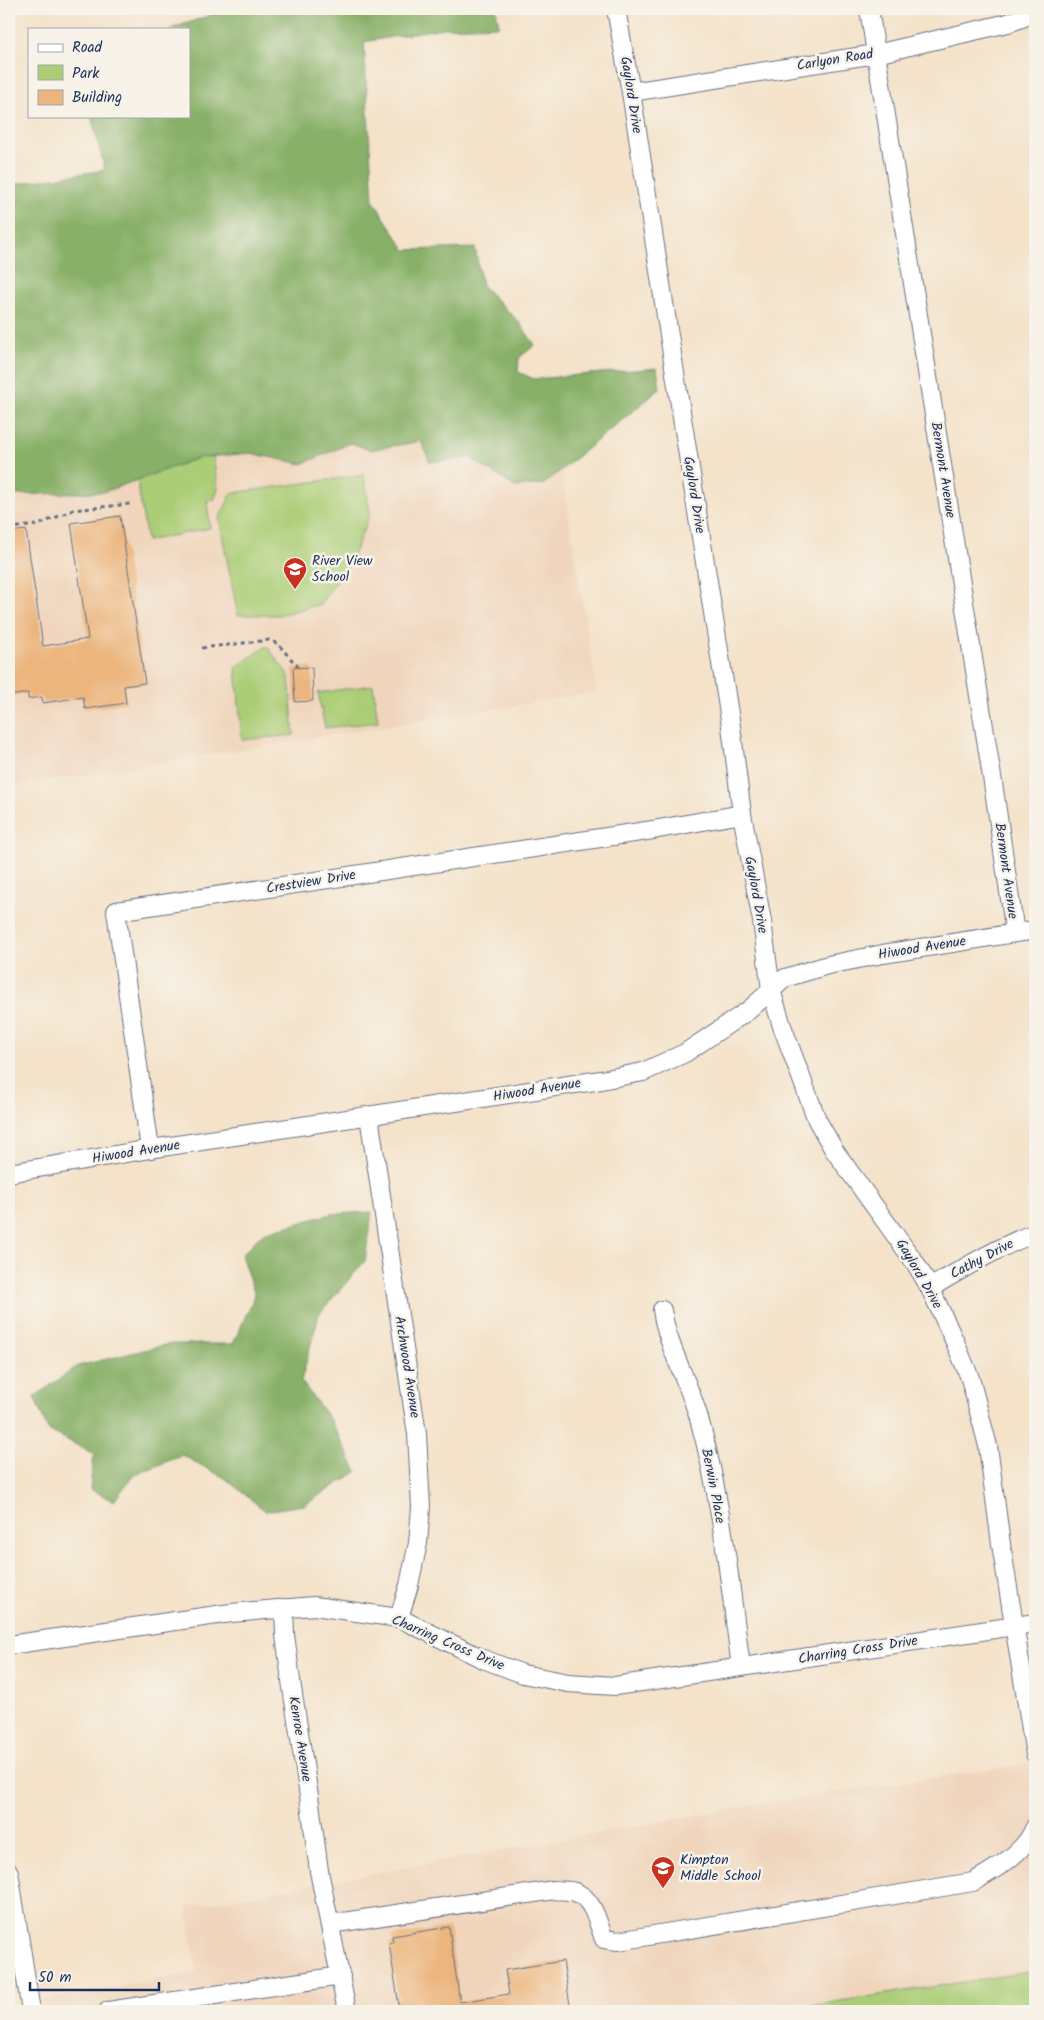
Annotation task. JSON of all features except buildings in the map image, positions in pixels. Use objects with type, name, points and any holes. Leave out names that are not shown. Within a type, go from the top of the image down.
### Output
[{"type":"street","name":"Gaylord Drive","points":[[616,9],[631,92],[731,726],[742,814],[762,921],[771,990],[782,1026],[818,1120],[834,1150],[894,1232],[930,1288],[970,1378],[988,1446],[1001,1544],[1035,1754]]},
{"type":"street","name":"Bermont Avenue","points":[[869,9],[993,783],[1015,932]]},
{"type":"street","name":"Carlyon Road","points":[[631,92],[876,54],[1008,22],[1035,13]]},
{"type":"street","name":"Crestview Drive","points":[[150,1149],[116,911],[653,830],[742,814]]},
{"type":"street","name":"Hiwood Avenue","points":[[9,1173],[150,1149],[643,1072],[685,1053],[749,1010],[784,978],[828,965],[1035,930]]},
{"type":"street","name":"Archwood Avenue","points":[[369,1116],[417,1434],[421,1507],[418,1543],[409,1585],[398,1618]]},
{"type":"street","name":"Cathy Drive","points":[[930,1288],[966,1266],[1035,1233]]},
{"type":"street","name":"Berwin Place","points":[[662,1310],[665,1329],[700,1420],[714,1478],[742,1667]]},
{"type":"street","name":"Charring Cross Drive","points":[[9,1645],[231,1613],[314,1606],[398,1618],[483,1659],[523,1674],[568,1683],[615,1686],[1035,1623]]},
{"type":"street","name":"Kenroe Avenue","points":[[284,1608],[285,1635],[292,1688],[310,1796],[319,1871],[342,1976],[347,2011]]},
{"type":"street","points":[[330,1924],[554,1890],[575,1892],[588,1900],[604,1939],[618,1941],[973,1882],[1002,1864],[1031,1838],[1035,1828]]},
{"type":"street","points":[[9,1872],[32,2011]]},
{"type":"street","points":[[108,2011],[342,1976]]},
{"type":"path","points":[[9,528],[38,525],[73,510],[130,504]]},
{"type":"path","points":[[202,648],[269,640],[277,643],[299,668]]},
{"type":"shaded area","name":"River View School","points":[[550,400],[597,692],[9,787],[9,489]]},
{"type":"shaded area","name":"Kimpton Middle School","points":[[1035,1763],[1035,2011],[43,2011],[42,2001],[197,1972],[187,1907],[764,1803]]},
{"type":"green space","points":[[228,9],[496,9],[499,26],[443,28],[364,42],[373,200],[405,250],[475,248],[482,285],[519,322],[535,345],[519,358],[518,372],[534,379],[657,368],[660,389],[544,484],[515,487],[470,458],[430,462],[421,441],[370,450],[351,443],[302,464],[250,453],[198,458],[104,492],[9,495],[9,185],[105,170],[92,118],[190,118],[190,28],[173,28]]},
{"type":"green space","points":[[213,456],[218,489],[214,500],[207,501],[210,528],[147,541],[137,480],[198,458]]},
{"type":"green space","points":[[364,475],[370,514],[350,563],[320,604],[279,615],[238,615],[219,519],[232,493]]},
{"type":"green space","points":[[267,646],[289,676],[294,735],[242,740],[236,667]]},
{"type":"green space","points":[[373,685],[378,722],[325,728],[318,693]]},
{"type":"green space","points":[[372,1212],[365,1261],[319,1314],[301,1381],[331,1421],[357,1472],[304,1505],[265,1511],[225,1478],[182,1455],[133,1476],[114,1501],[90,1489],[94,1454],[48,1430],[34,1397],[78,1366],[169,1344],[233,1344],[255,1295],[241,1255],[263,1233],[331,1214]]},
{"type":"green space","points":[[1035,1971],[1035,2011],[776,2011]]},
{"type":"place","name":"River View School","points":[[295,590]]},
{"type":"place","name":"Kimpton Middle School","points":[[663,1889]]}]
